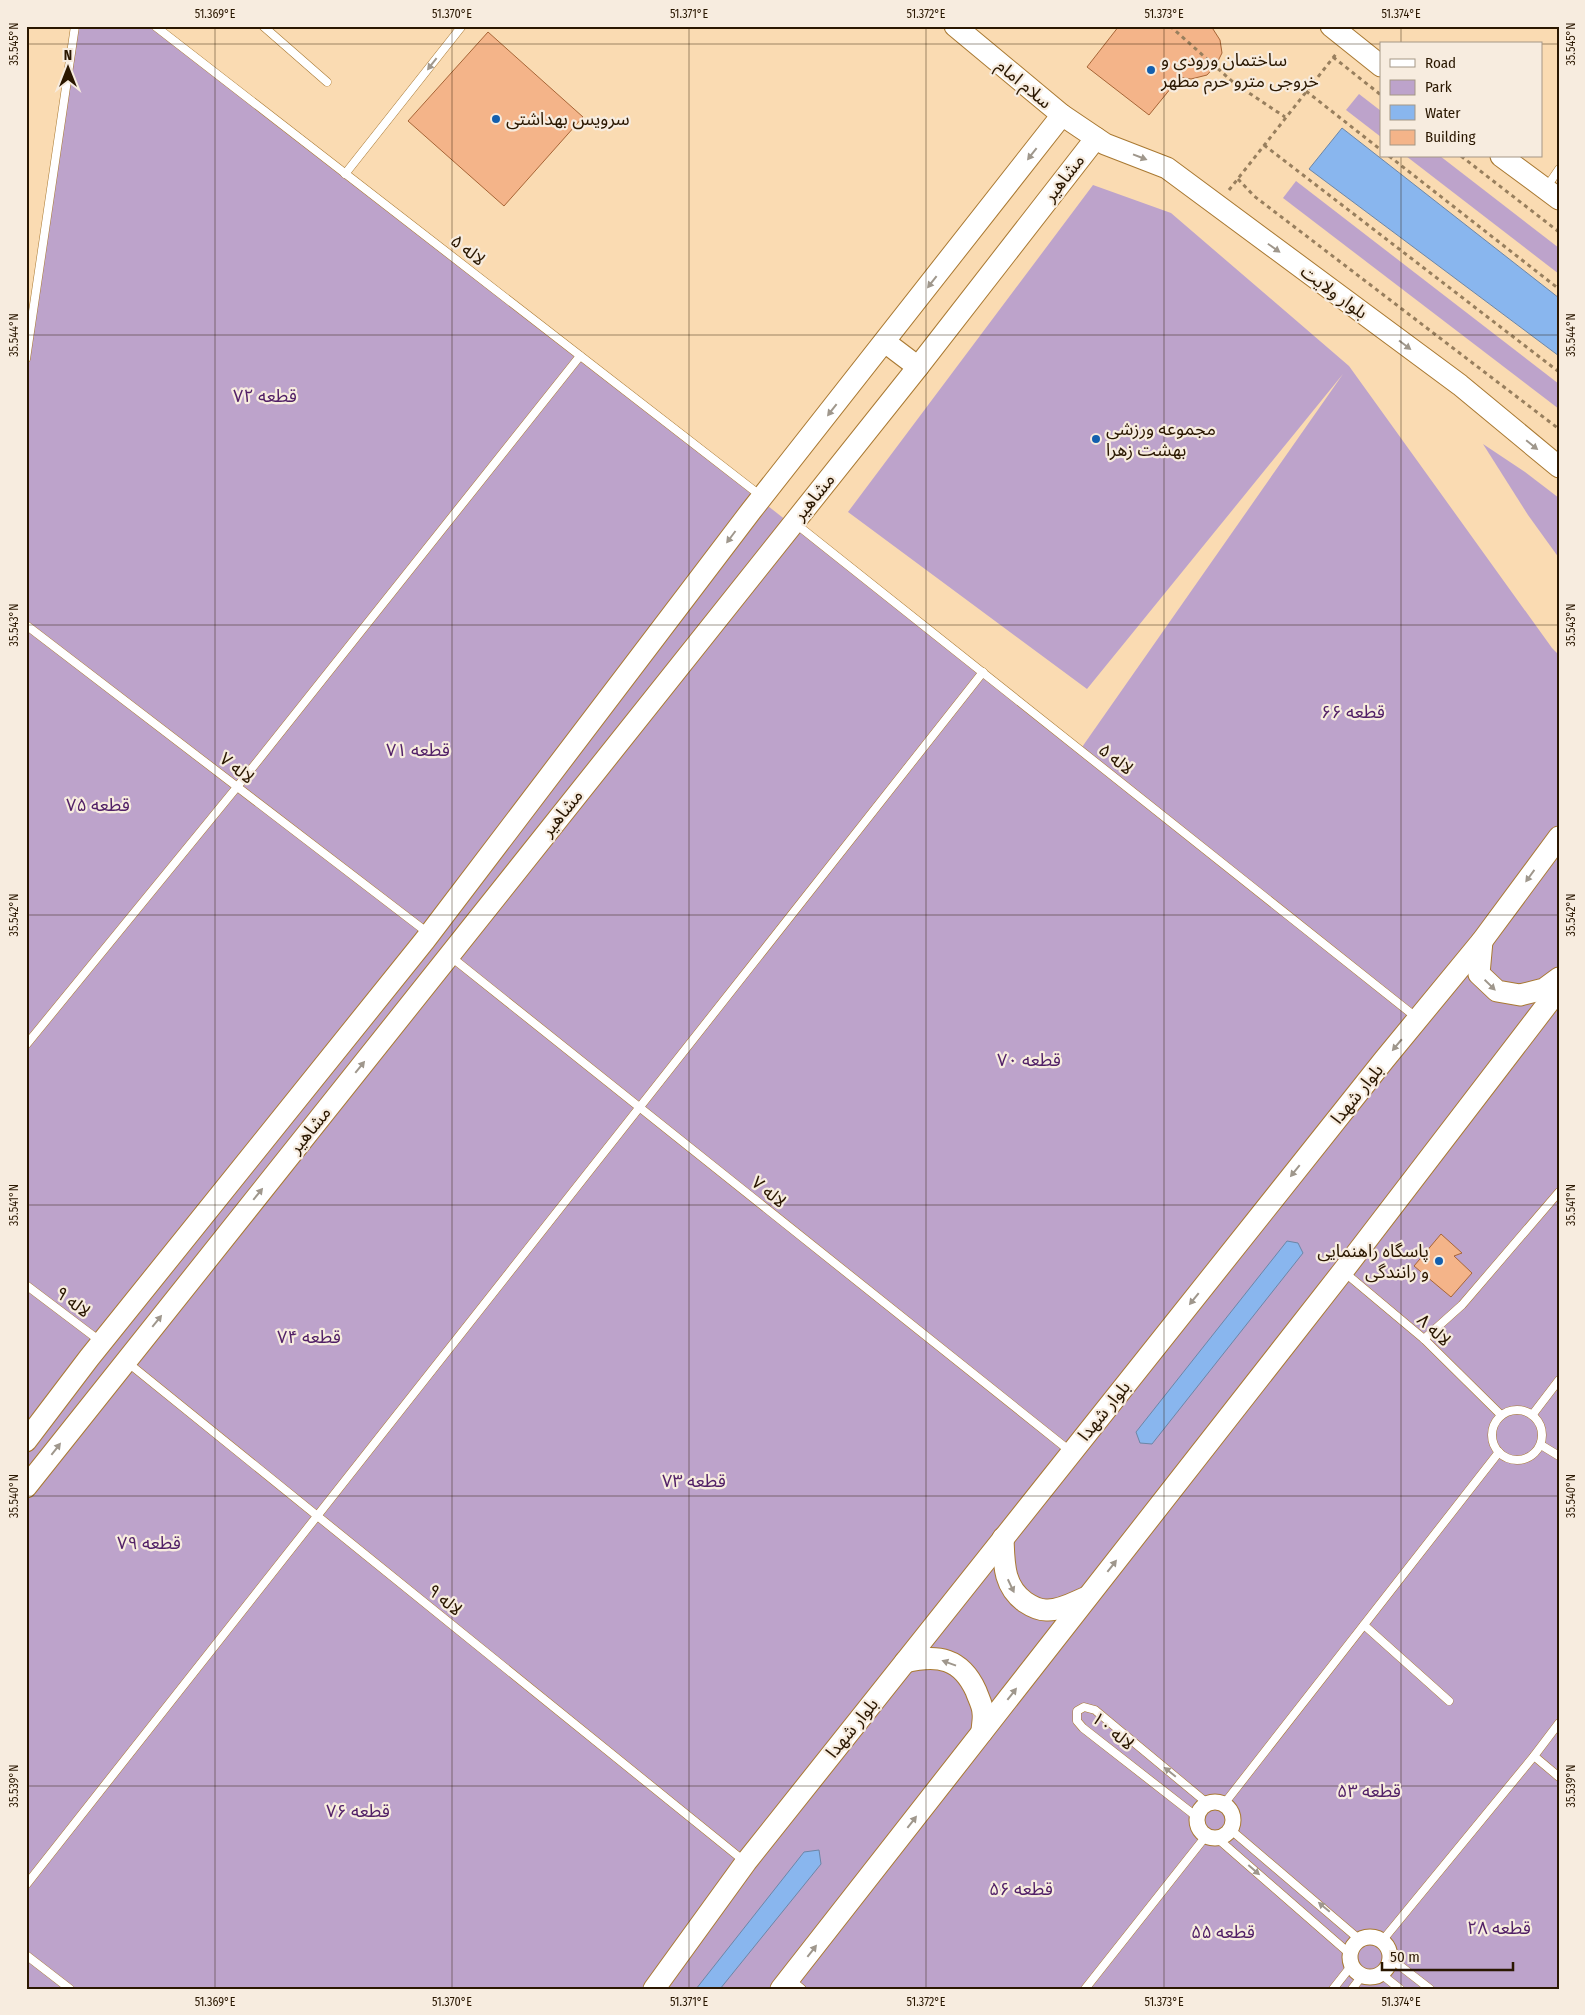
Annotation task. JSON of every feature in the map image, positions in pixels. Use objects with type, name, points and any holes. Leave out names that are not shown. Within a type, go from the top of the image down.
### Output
[{"type":"street","name":"سلام امام","points":[[955,26],[1062,115],[1096,138]]},
{"type":"street","points":[[1330,26],[1380,65]]},
{"type":"street","name":"مشاهیر","points":[[26,1442],[102,1342],[430,934],[762,497],[1062,115]]},
{"type":"street","name":"مشاهیر","points":[[26,1487],[918,367],[1096,138]]},
{"type":"street","name":"بلوار ولایت","points":[[1096,138],[1105,144],[1167,168],[1460,385],[1559,467]]},
{"type":"street","points":[[1504,158],[1552,194]]},
{"type":"street","points":[[885,342],[918,367]]},
{"type":"street","name":"بلوار شهدا","points":[[654,1989],[746,1862],[1378,1068],[1482,941],[1559,836]]},
{"type":"street","points":[[1482,941],[1479,974],[1497,991],[1520,995],[1544,989],[1559,978]]},
{"type":"street","points":[[791,1985],[982,1732],[1343,1271],[1559,989]]},
{"type":"street","points":[[1003,1538],[1007,1577],[1014,1594],[1032,1607],[1047,1610],[1064,1607],[1088,1596]]},
{"type":"street","points":[[905,1662],[922,1658],[938,1659],[957,1665],[969,1677],[983,1712],[982,1732]]},
{"type":"street","points":[[1207,1803],[1224,1804],[1232,1812],[1233,1824],[1231,1830],[1222,1837],[1212,1837],[1198,1828],[1197,1817],[1200,1809],[1207,1803]]},
{"type":"street","points":[[1371,1937],[1382,1941],[1386,1945],[1390,1958],[1382,1974],[1376,1976],[1355,1965],[1352,1949],[1360,1940],[1371,1937]]},
{"type":"lane","points":[[26,359],[75,26]]},
{"type":"lane","name":"لاله ۵","points":[[155,26],[762,497]]},
{"type":"lane","points":[[262,26],[327,82]]},
{"type":"lane","points":[[345,174],[462,26]]},
{"type":"lane","points":[[1552,194],[1559,169]]},
{"type":"lane","points":[[26,1045],[237,787],[580,356]]},
{"type":"lane","name":"لاله ۵","points":[[794,522],[1419,1019]]},
{"type":"lane","name":"لاله ۷","points":[[26,625],[430,934]]},
{"type":"lane","points":[[26,1885],[983,672]]},
{"type":"lane","name":"لاله ۷","points":[[449,955],[1072,1452]]},
{"type":"lane","points":[[1424,1339],[1462,1305],[1559,1192]]},
{"type":"lane","name":"لاله ۸","points":[[1343,1271],[1424,1339],[1502,1415]]},
{"type":"lane","name":"لاله ۹","points":[[26,1286],[102,1342]]},
{"type":"lane","name":"لاله ۹","points":[[126,1361],[746,1862]]},
{"type":"lane","points":[[1533,1414],[1559,1380]]},
{"type":"lane","points":[[1517,1409],[1533,1414],[1542,1428],[1541,1444],[1530,1457],[1522,1460],[1506,1457],[1499,1452],[1494,1445],[1492,1429],[1496,1421],[1509,1410],[1517,1409]]},
{"type":"lane","points":[[1541,1444],[1559,1456]]},
{"type":"lane","points":[[1224,1804],[1499,1452]]},
{"type":"lane","points":[[1364,1625],[1449,1701]]},
{"type":"lane","name":"لاله ۱۰","points":[[1197,1817],[1082,1728],[1077,1720],[1077,1711],[1084,1708],[1095,1710],[1207,1803]]},
{"type":"lane","points":[[1382,1941],[1559,1723]]},
{"type":"lane","points":[[1534,1756],[1559,1776]]},
{"type":"lane","points":[[1231,1830],[1360,1940]]},
{"type":"lane","points":[[1085,1989],[1212,1837],[1355,1965]]},
{"type":"lane","points":[[26,1955],[70,1989]]},
{"type":"lane","points":[[1390,1958],[1430,1989]]},
{"type":"lane","points":[[1333,1989],[1355,1965]]},
{"type":"lane","points":[[1352,1989],[1355,1965]]},
{"type":"lane","points":[[1382,1974],[1400,1989]]},
{"type":"path","points":[[1170,26],[1234,83],[1285,117]]},
{"type":"path","points":[[1217,206],[1347,39]]},
{"type":"path","points":[[1333,57],[1380,94]]},
{"type":"path","points":[[1306,91],[1380,149]]},
{"type":"path","points":[[1264,145],[1559,372]]},
{"type":"path","points":[[1392,158],[1559,289]]},
{"type":"path","points":[[1464,158],[1559,232]]},
{"type":"path","points":[[1238,179],[1254,196],[1559,429]]},
{"type":"green space","points":[[74,26],[154,26],[1080,750],[1343,374],[1087,689],[848,512],[1093,185],[1171,213],[1349,366],[1552,648],[1559,655],[1559,1989],[26,1989],[26,336]]},
{"type":"green space","points":[[1359,94],[1380,110],[1380,136],[1346,110]]},
{"type":"green space","points":[[1409,158],[1443,158],[1559,248],[1559,274]]},
{"type":"green space","points":[[1296,181],[1559,384],[1559,409],[1283,198]]},
{"type":"green space","points":[[1483,444],[1525,472],[1559,498],[1559,558],[1528,515]]},
{"type":"water","points":[[1342,128],[1559,298],[1559,356],[1309,169]]},
{"type":"water","points":[[1287,1241],[1298,1243],[1303,1253],[1152,1444],[1140,1443],[1136,1432]]},
{"type":"water","points":[[819,1850],[821,1864],[720,1989],[696,1989],[804,1852]]},
{"type":"building","name":"ساختمان ورودی و خروجی مترو حرم مطهر","points":[[1119,26],[1211,26],[1220,40],[1222,53],[1216,65],[1207,75],[1191,79],[1180,77],[1149,115],[1087,67]]},
{"type":"building","name":"سرویس بهداشتی","points":[[488,32],[583,117],[504,206],[408,121]]},
{"type":"building","name":"پاسگاه راهنمایی و رانندگی","points":[[1441,1234],[1462,1253],[1454,1256],[1472,1273],[1451,1297],[1414,1266]]},
{"type":"place","name":"ساختمان ورودی و خروجی مترو حرم مطهر","points":[[1151,70]]},
{"type":"place","name":"سرویس بهداشتی","points":[[496,119]]},
{"type":"place","name":"مجموعه ورزشی بهشت زهرا","points":[[1096,439]]},
{"type":"place","name":"پاسگاه راهنمایی و رانندگی","points":[[1439,1261]]},
{"type":"park label","name":"قطعه ۷۲","points":[[265,396]]},
{"type":"park label","name":"قطعه ۶۶","points":[[1353,712]]},
{"type":"park label","name":"قطعه ۷۱","points":[[418,750]]},
{"type":"park label","name":"قطعه ۷۵","points":[[98,805]]},
{"type":"park label","name":"قطعه ۷۰","points":[[1029,1060]]},
{"type":"park label","name":"قطعه ۷۴","points":[[309,1337]]},
{"type":"park label","name":"قطعه ۷۳","points":[[694,1481]]},
{"type":"park label","name":"قطعه ۷۹","points":[[149,1543]]},
{"type":"park label","name":"قطعه ۵۳","points":[[1369,1791]]},
{"type":"park label","name":"قطعه ۷۶","points":[[358,1811]]},
{"type":"park label","name":"قطعه ۵۶","points":[[1021,1889]]},
{"type":"park label","name":"قطعه ۲۸","points":[[1499,1928]]},
{"type":"park label","name":"قطعه ۵۵","points":[[1223,1932]]}]
